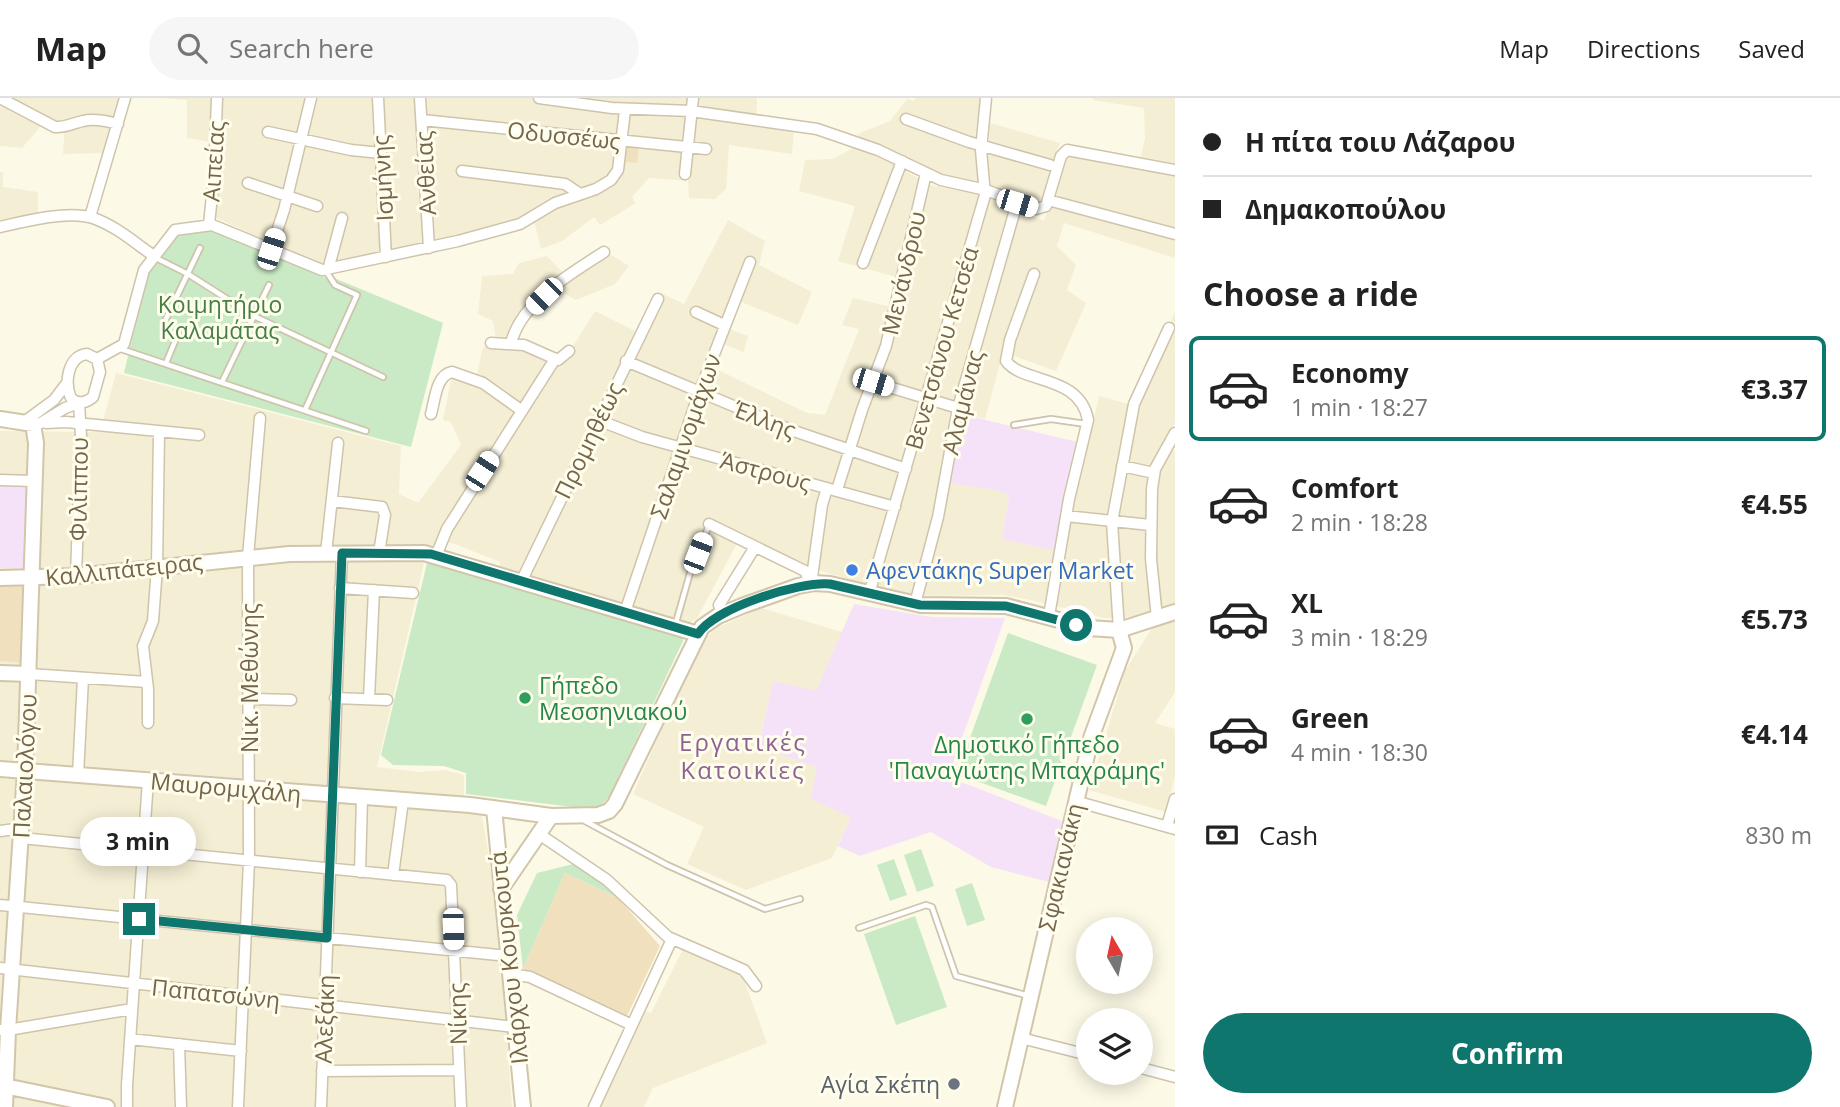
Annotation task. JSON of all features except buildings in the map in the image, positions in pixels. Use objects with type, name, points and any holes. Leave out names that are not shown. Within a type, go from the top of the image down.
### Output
[{"type":"street","points":[[0,98],[54,127],[62,128],[86,120],[106,120],[118,124]]},
{"type":"street","points":[[90,217],[125,98]]},
{"type":"street","name":"Αιπείας","points":[[209,224],[217,98]]},
{"type":"street","points":[[271,249],[311,98]]},
{"type":"street","name":"Ισμήνης","points":[[378,98],[386,257]]},
{"type":"street","name":"Ανθείας","points":[[420,98],[429,248]]},
{"type":"street","points":[[539,98],[593,102],[625,110],[691,111],[817,129],[902,161],[941,180],[986,190],[1040,209],[1046,206],[1062,156],[1068,150],[1175,170]]},
{"type":"street","points":[[685,174],[693,98]]},
{"type":"street","name":"Βενετσάνου Κετσέα","points":[[869,594],[986,190],[981,145],[986,98]]},
{"type":"street","points":[[97,359],[118,348],[126,339],[144,270],[175,230],[209,224],[313,268],[326,270],[429,248],[520,223],[555,204],[600,187],[615,177],[625,110]]},
{"type":"street","points":[[906,119],[981,145],[1051,165]]},
{"type":"street","name":"Οδυσσέως","points":[[422,120],[706,149]]},
{"type":"street","points":[[268,132],[351,150],[381,153]]},
{"type":"street","points":[[863,263],[902,161]]},
{"type":"street","points":[[463,171],[565,184],[580,194]]},
{"type":"street","name":"Μενάνδρου","points":[[811,584],[822,505],[849,450],[891,327],[926,173]]},
{"type":"street","points":[[248,183],[317,206]]},
{"type":"street","points":[[1048,200],[1175,234]]},
{"type":"street","name":"Αλαμάνας","points":[[915,604],[938,517],[958,408],[1017,203]]},
{"type":"street","points":[[0,228],[53,218],[90,217],[115,229],[154,256]]},
{"type":"street","points":[[326,270],[342,218]]},
{"type":"street","points":[[511,343],[521,320],[544,296],[573,272],[604,253]]},
{"type":"street","name":"Σαλαμινομάχων","points":[[625,612],[699,393],[750,262]]},
{"type":"street","points":[[1034,274],[1010,340],[1006,361],[1012,368],[1045,379],[1070,392],[1085,408],[1088,425],[1066,516],[1049,616]]},
{"type":"street","name":"Προμηθέως","points":[[521,582],[658,299]]},
{"type":"street","points":[[696,312],[724,325]]},
{"type":"street","points":[[1119,630],[1112,522],[1135,401],[1170,328]]},
{"type":"street","points":[[491,343],[531,347],[555,359],[561,359],[569,351]]},
{"type":"street","points":[[87,354],[97,359],[100,367],[96,391],[89,400],[32,423],[67,383],[74,359],[87,354]]},
{"type":"street","points":[[436,556],[447,528],[555,359]]},
{"type":"street","name":"Έλλης","points":[[626,362],[791,430],[906,469]]},
{"type":"street","points":[[431,414],[441,378],[447,372],[477,380],[521,410]]},
{"type":"street","points":[[873,382],[958,408]]},
{"type":"street","points":[[67,383],[71,398],[79,403]]},
{"type":"street","name":"Φιλίππου","points":[[76,576],[81,436],[79,403]]},
{"type":"street","name":"Νικ. Μεθώνης","points":[[238,1107],[249,861],[248,557],[260,418]]},
{"type":"street","points":[[0,419],[32,423],[55,421],[198,435]]},
{"type":"street","name":"Άστρους","points":[[598,420],[625,431],[895,508]]},
{"type":"street","name":"Παλαιολόγου","points":[[5,1107],[6,969],[16,907],[22,833],[29,674],[35,435],[32,423]]},
{"type":"street","points":[[148,723],[143,646],[153,621],[157,567],[159,432]]},
{"type":"street","points":[[1157,618],[1151,570],[1150,525],[1154,473],[1175,433]]},
{"type":"street","points":[[326,553],[338,443]]},
{"type":"street","points":[[1122,467],[1154,473]]},
{"type":"street","points":[[0,480],[34,481]]},
{"type":"street","points":[[332,501],[382,508],[385,515],[379,553]]},
{"type":"street","points":[[1066,516],[1150,525]]},
{"type":"street","points":[[709,524],[805,571],[811,584]]},
{"type":"street","points":[[722,614],[719,605],[755,547]]},
{"type":"street","name":"Καλλιπάτειρας","points":[[0,578],[76,576],[248,557],[326,553],[425,553],[698,634]]},
{"type":"street","name":"Αλεξάκη","points":[[321,1107],[342,553]]},
{"type":"street","points":[[698,634],[706,624],[722,614],[782,591],[811,584],[830,584],[915,604],[998,604],[1089,628],[1119,630],[1175,612]]},
{"type":"street","points":[[340,588],[413,593]]},
{"type":"street","points":[[369,699],[374,590]]},
{"type":"street","name":"Σφακιανάκη","points":[[1005,1107],[1095,723],[1124,648],[1119,630]]},
{"type":"street","name":"Μαυρομιχάλη","points":[[0,769],[494,808],[551,816],[601,814],[613,808],[698,634]]},
{"type":"street","points":[[0,673],[147,682]]},
{"type":"street","points":[[78,775],[83,678]]},
{"type":"street","points":[[335,698],[387,700]]},
{"type":"street","points":[[249,699],[291,700]]},
{"type":"street","points":[[127,1107],[148,780]]},
{"type":"street","points":[[360,872],[362,798]]},
{"type":"street","points":[[1075,801],[1171,828],[1175,799]]},
{"type":"street","points":[[0,831],[144,850],[393,875],[403,801]]},
{"type":"street","name":"Ιλάρχου Κουρκουτά","points":[[494,808],[523,1107]]},
{"type":"street","points":[[501,889],[551,816]]},
{"type":"street","points":[[539,834],[607,880],[672,939],[744,970],[756,986]]},
{"type":"street","name":"Νίκης","points":[[393,875],[447,880],[451,885],[461,1107]]},
{"type":"street","points":[[0,905],[508,956]]},
{"type":"street","points":[[594,1107],[672,939]]},
{"type":"street","name":"Παπατσώνη","points":[[6,969],[515,1027]]},
{"type":"street","points":[[510,974],[530,977],[632,1025]]},
{"type":"street","points":[[4,1030],[132,1009]]},
{"type":"street","points":[[1021,1038],[1076,1052]]},
{"type":"street","points":[[130,1039],[241,1051]]},
{"type":"street","points":[[179,1044],[181,1107]]},
{"type":"street","points":[[322,1071],[458,1070]]},
{"type":"street","points":[[1153,1071],[1175,1077]]},
{"type":"street","points":[[4,1085],[107,1107]]},
{"type":"lane","points":[[165,321],[200,248]]},
{"type":"lane","points":[[154,256],[254,316],[383,377]]},
{"type":"lane","points":[[305,410],[357,295],[335,285],[326,270]]},
{"type":"lane","points":[[222,382],[269,285]]},
{"type":"lane","points":[[166,363],[178,334]]},
{"type":"lane","points":[[118,348],[366,431]]},
{"type":"lane","points":[[1014,425],[1051,419],[1088,425]]},
{"type":"lane","points":[[675,627],[709,524]]},
{"type":"lane","points":[[578,817],[667,865],[765,909],[800,899]]},
{"type":"lane","points":[[859,928],[926,905],[932,907],[956,976],[1031,996]]},
{"type":"shaded area","points":[[0,98],[121,98],[104,153],[63,154],[65,123],[46,120],[22,148],[0,146]]},
{"type":"shaded area","points":[[159,98],[757,98],[756,125],[794,130],[792,154],[729,145],[726,189],[715,199],[689,198],[688,181],[649,178],[632,197],[636,203],[600,225],[594,217],[562,241],[541,249],[532,212],[478,231],[322,265],[216,218],[221,144],[187,138],[187,100]]},
{"type":"shaded area","points":[[916,98],[980,98],[975,140],[981,182],[941,175],[856,137],[890,121],[907,99],[914,101]]},
{"type":"shaded area","points":[[1093,98],[1175,98],[1175,163],[1141,157],[1145,138],[1144,108]]},
{"type":"shaded area","points":[[990,123],[1060,143],[1052,162],[989,143]]},
{"type":"shaded area","points":[[855,147],[930,185],[981,195],[1044,221],[1049,205],[1175,238],[1175,258],[1064,223],[1057,246],[1076,265],[1067,290],[1086,303],[1056,371],[1003,352],[985,419],[950,411],[939,481],[995,490],[1009,495],[1002,539],[1065,553],[1099,396],[1139,407],[1174,328],[1169,325],[1175,312],[1175,423],[1161,447],[1175,451],[1175,692],[1155,723],[1175,729],[1175,776],[1166,812],[1089,790],[1125,671],[1164,609],[1125,618],[1104,618],[1003,595],[910,596],[824,572],[741,536],[697,618],[688,623],[499,568],[500,562],[455,544],[436,540],[433,550],[427,550],[377,767],[419,772],[444,770],[464,775],[464,813],[482,815],[498,913],[512,1107],[0,1107],[0,431],[100,432],[116,373],[401,446],[399,494],[418,503],[461,445],[451,422],[443,420],[452,375],[475,383],[483,347],[497,347],[493,321],[478,314],[482,276],[513,274],[519,263],[547,256],[569,279],[608,253],[629,266],[615,284],[576,300],[550,285],[507,347],[526,349],[560,367],[595,311],[643,335],[663,294],[684,304],[728,220],[765,241],[759,265],[812,292],[798,325],[731,298],[721,326],[748,336],[744,352],[715,341],[706,364],[807,413],[825,415],[859,329],[842,325],[853,298],[900,309],[907,280],[838,261],[855,206],[799,191],[805,160],[833,159]]},
{"type":"shaded area","points":[[1067,152],[1175,172],[1175,230],[1053,198]]},
{"type":"shaded area","points":[[987,153],[1050,169],[1042,202],[1037,204],[1012,197],[991,185]]},
{"type":"shaded area","points":[[0,172],[3,172],[3,187],[38,192],[38,215],[17,216],[0,221]]},
{"type":"shaded area","points":[[961,414],[1078,442],[1055,551],[1002,539],[1009,495],[995,490],[948,483]]},
{"type":"shaded area","points":[[0,485],[28,486],[26,569],[0,568]]},
{"type":"shaded area","points":[[854,604],[932,617],[1005,618],[948,777],[1062,821],[1049,882],[991,867],[931,832],[860,856],[838,846],[851,817],[811,799],[817,767],[758,747],[773,681],[816,691]]},
{"type":"shaded area","points":[[761,608],[842,632],[816,691],[773,682],[758,746],[817,767],[851,817],[832,858],[746,890],[687,864],[704,827],[633,794],[700,642],[717,628]]},
{"type":"shaded area","points":[[683,949],[741,972],[767,1043],[653,1088],[644,1107],[598,1107],[644,1011],[651,1013]]},
{"type":"green space","name":"Κοιμητήριο Καλαμάτας","points":[[202,230],[219,232],[329,279],[334,278],[443,323],[411,447],[124,373],[148,270],[178,234]]},
{"type":"green space","name":"Γήπεδο Μεσσηνιακού","points":[[428,559],[676,632],[682,637],[683,641],[610,795],[600,807],[589,809],[466,794],[466,773],[444,766],[393,765],[381,755]]},
{"type":"green space","name":"Δημοτικό Γήπεδο 'Παναγιώτης Μπαχράμης'","points":[[1008,633],[1097,665],[1046,806],[957,774]]},
{"type":"green space","points":[[921,849],[934,886],[917,892],[904,855]]},
{"type":"green space","points":[[894,859],[907,895],[890,901],[877,865]]},
{"type":"green space","points":[[577,863],[615,892],[627,906],[618,898],[565,873],[523,969],[517,915],[537,873]]},
{"type":"green space","points":[[972,883],[985,920],[967,926],[955,889]]},
{"type":"green space","points":[[915,916],[947,1007],[896,1025],[864,934]]},
{"type":"place","name":"Αφεντάκης Super Market","points":[[852,570]]},
{"type":"place","name":"Γήπεδο Μεσσηνιακού","points":[[525,698]]},
{"type":"place","name":"Δημοτικό Γήπεδο 'Παναγιώτης Μπαχράμης'","points":[[1027,719]]},
{"type":"place","name":"Αγία Σκέπη","points":[[954,1084]]},
{"type":"district","name":"Εργατικές Κατοικίες","points":[[743,755]]},
{"type":"route","points":[[139,919],[327,938],[342,553],[431,554],[698,634],[706,624],[728,611],[782,591],[815,583],[920,605],[1006,606],[1076,625]]}]
